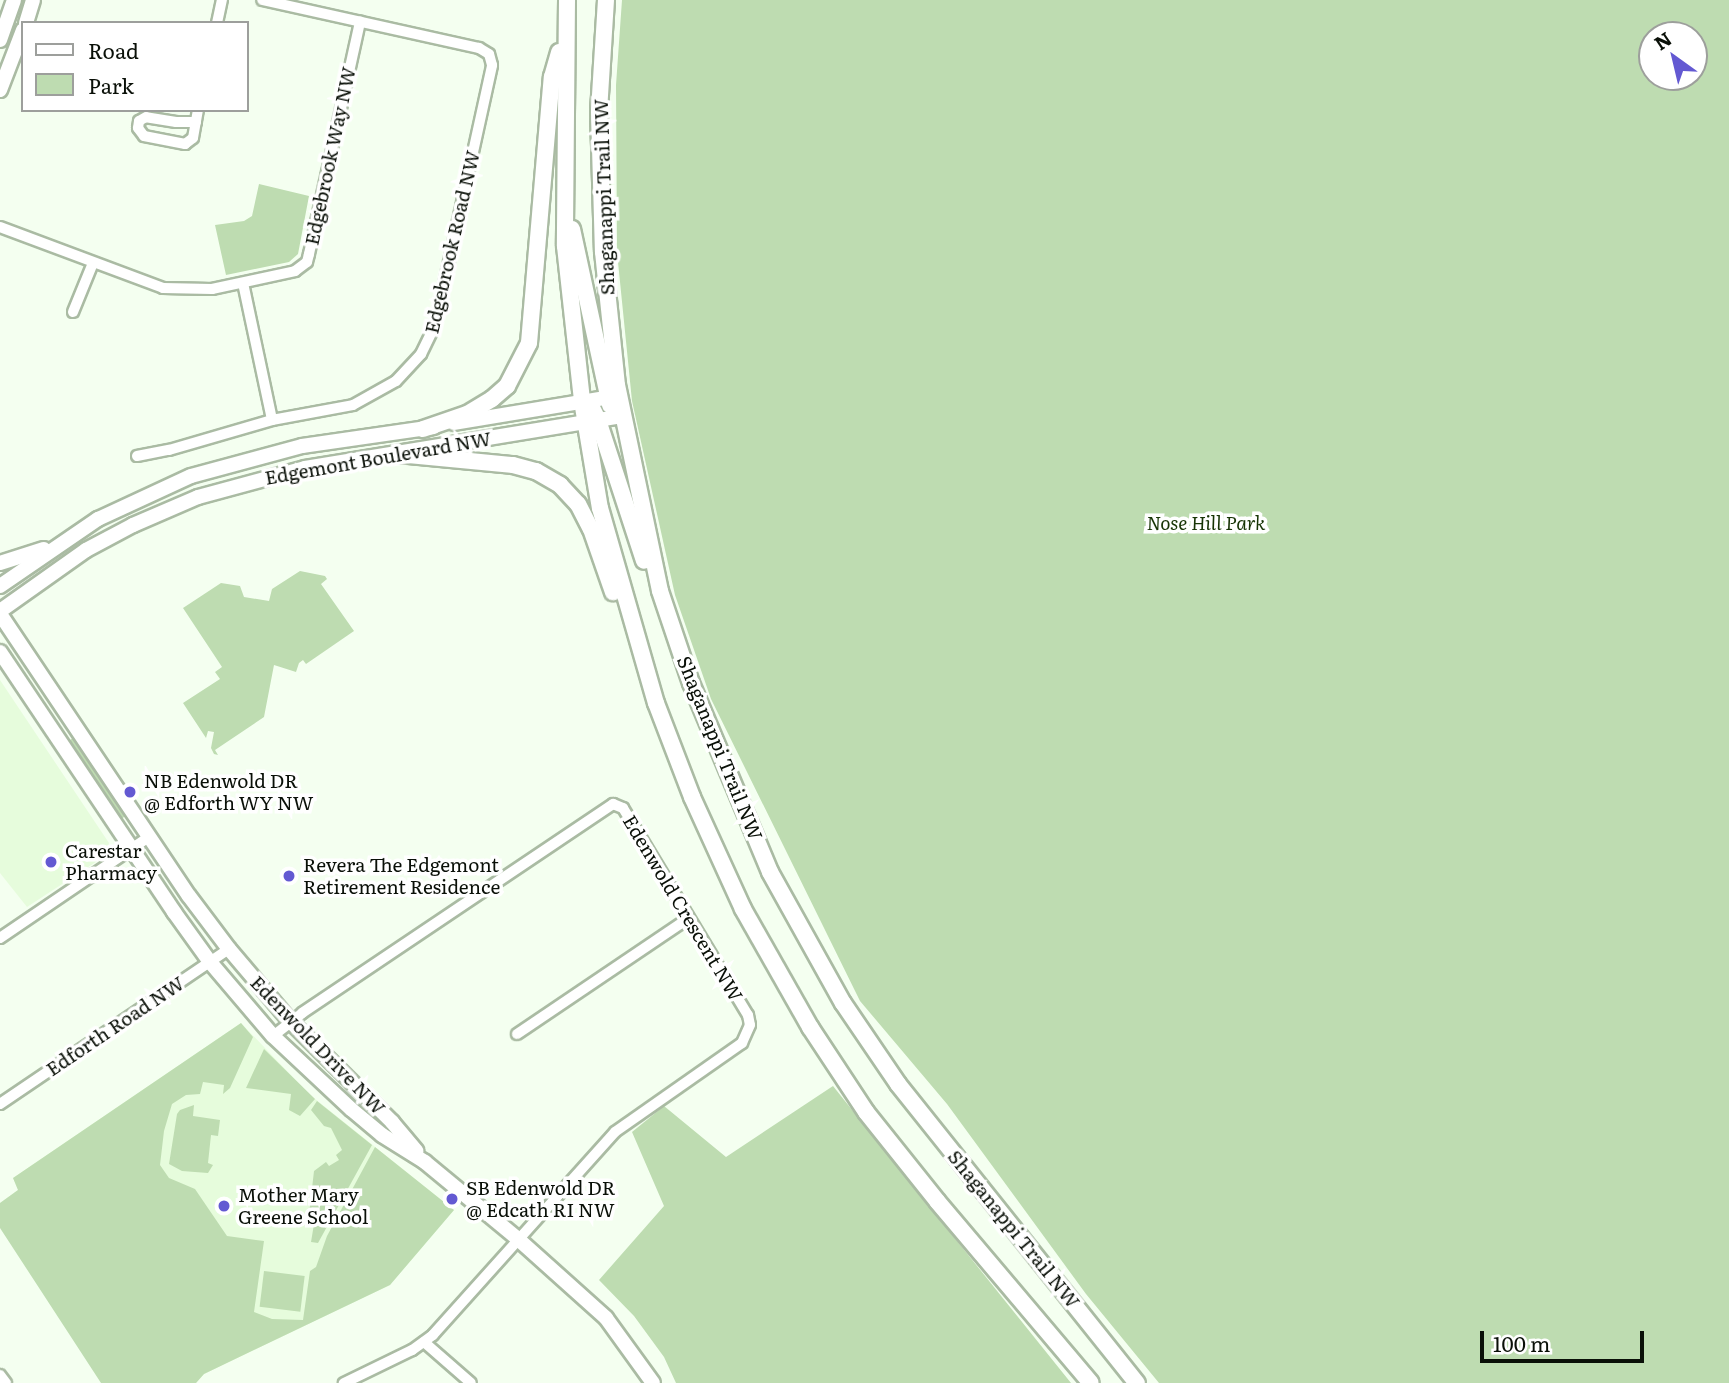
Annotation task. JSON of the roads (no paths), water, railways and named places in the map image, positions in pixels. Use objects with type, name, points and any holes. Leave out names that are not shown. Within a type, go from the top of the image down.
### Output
[{"type":"main road","name":"Shaganappi Trail NW","points":[[567,0],[565,246],[582,401],[592,422],[600,508],[640,654],[703,822],[743,909],[810,1027],[866,1112],[1091,1383]]},
{"type":"main road","name":"Shaganappi Trail NW","points":[[606,0],[599,111],[603,252],[613,396],[622,416],[660,591],[691,682],[771,872],[843,1003],[898,1083],[1137,1383]]},
{"type":"main road","points":[[423,429],[467,414],[492,400],[513,376],[529,343],[552,76],[565,33]]},
{"type":"main road","points":[[565,195],[613,396]]},
{"type":"main road","points":[[592,422],[647,570],[660,591]]},
{"type":"main road","points":[[398,454],[513,465],[537,471],[560,485],[578,504],[591,529],[631,645],[640,654]]},
{"type":"street","points":[[0,40],[15,0]]},
{"type":"street","points":[[27,21],[33,0]]},
{"type":"street","points":[[217,21],[222,0]]},
{"type":"street","name":"Edgebrook Road NW","points":[[137,456],[169,450],[272,421],[333,410],[374,396],[396,381],[421,354],[435,325],[491,59],[485,50],[262,0]]},
{"type":"street","name":"Edgebrook Way NW","points":[[0,227],[163,288],[212,289],[295,271],[307,262],[360,22]]},
{"type":"street","points":[[0,90],[21,35]]},
{"type":"street","points":[[196,122],[146,117],[139,121],[138,128],[144,136],[185,144],[192,138],[196,122],[198,112]]},
{"type":"street","points":[[73,312],[93,263]]},
{"type":"street","points":[[243,283],[272,421]]},
{"type":"street","name":"Edgemont Boulevard NW","points":[[0,586],[98,519],[191,476],[302,446],[423,429],[613,396]]},
{"type":"street","name":"Edgemont Boulevard NW","points":[[0,613],[86,550],[133,524],[198,496],[306,468],[622,416]]},
{"type":"street","points":[[0,563],[55,546]]},
{"type":"street","name":"Edenwold Drive NW","points":[[0,613],[229,949],[290,1021],[392,1122],[425,1162]]},
{"type":"street","name":"Edenwold Drive NW","points":[[0,652],[6,665],[210,962],[274,1036],[361,1118],[425,1162],[518,1239],[606,1318],[653,1383]]},
{"type":"street","name":"Edenwold Crescent NW","points":[[274,1036],[290,1021],[613,804],[623,808],[748,1015],[750,1025],[747,1037],[615,1132],[518,1239]]},
{"type":"street","points":[[0,938],[150,836]]},
{"type":"street","points":[[517,1034],[689,918]]},
{"type":"street","name":"Edforth Road NW","points":[[0,1104],[229,949]]},
{"type":"street","points":[[344,1383],[424,1342],[447,1323],[518,1239]]},
{"type":"street","points":[[424,1342],[471,1383]]},
{"type":"street","points":[[0,1375],[6,1383]]},
{"type":"place","name":"NB Edenwold DR @ Edforth WY NW","points":[[130,792]]},
{"type":"place","name":"Carestar Pharmacy","points":[[51,862]]},
{"type":"place","name":"Revera The Edgemont Retirement Residence","points":[[289,876]]},
{"type":"place","name":"SB Edenwold DR @ Edcath RI NW","points":[[452,1199]]},
{"type":"place","name":"Mother Mary Greene School","points":[[224,1206]]},
{"type":"park label","name":"Nose Hill Park","points":[[1206,523]]}]
